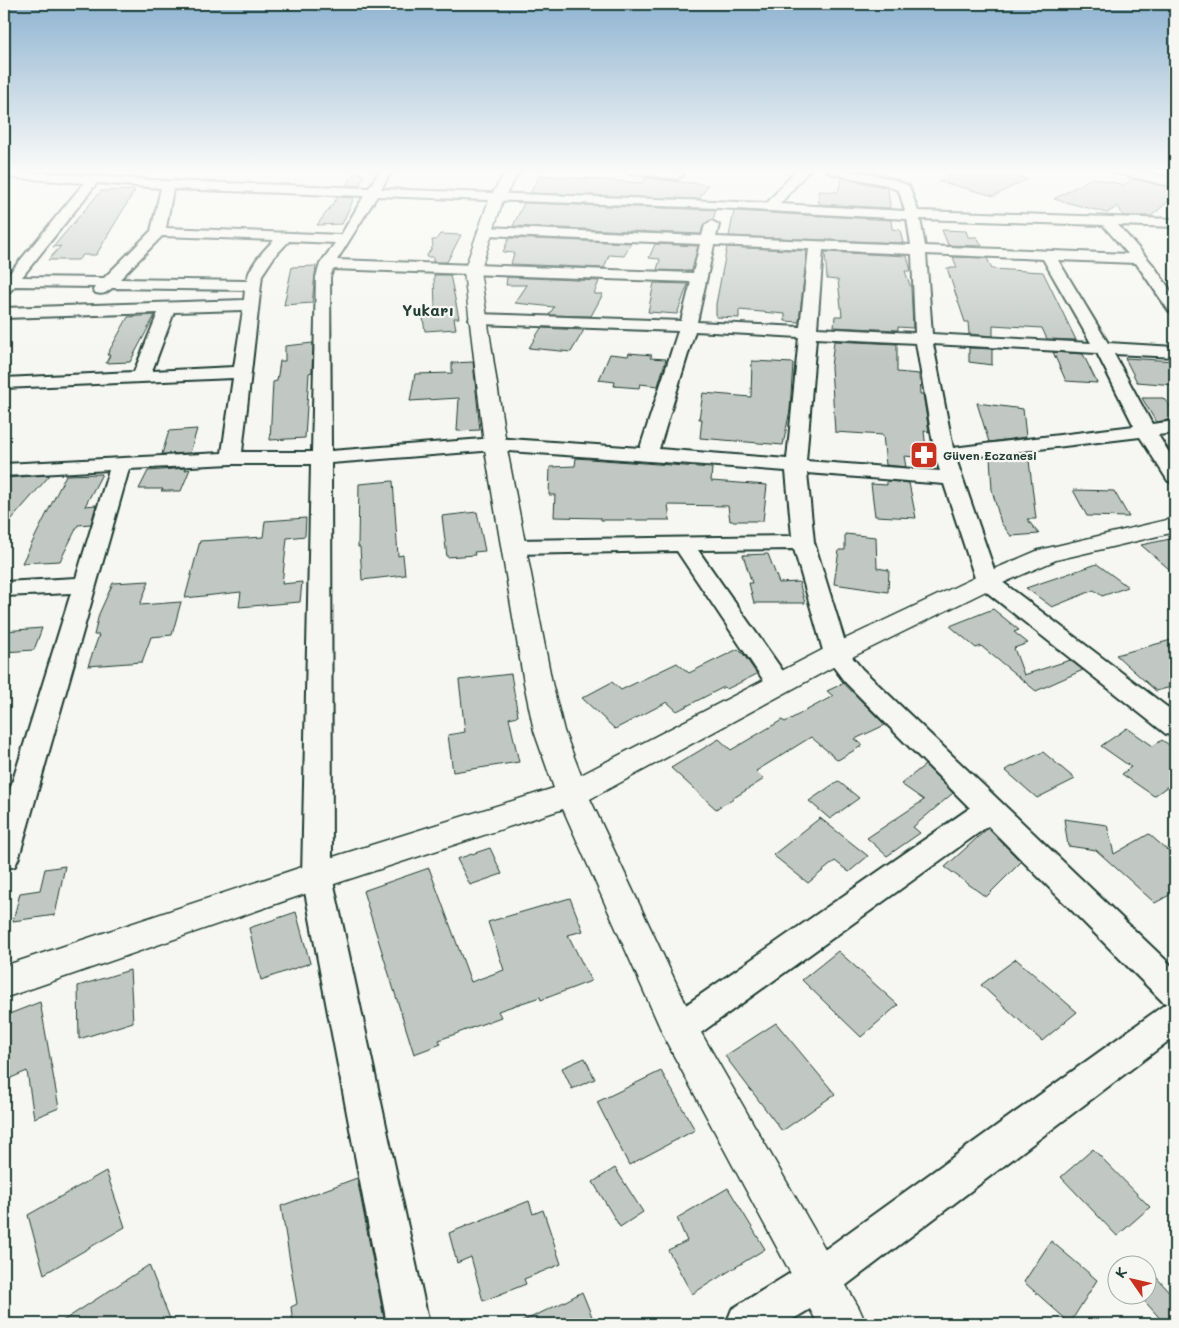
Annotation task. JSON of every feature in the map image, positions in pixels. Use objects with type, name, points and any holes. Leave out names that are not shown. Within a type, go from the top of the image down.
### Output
[{"type":"street","points":[[7,285],[50,232]]},
{"type":"street","points":[[83,310],[158,232],[345,239]]},
{"type":"street","points":[[349,232],[327,264],[323,277],[317,876],[408,1324]]},
{"type":"street","points":[[485,232],[472,271],[495,444],[538,683],[547,721],[572,794],[679,1029],[843,1324]]},
{"type":"street","points":[[509,232],[1048,255],[1144,264],[1166,270]]},
{"type":"street","points":[[648,454],[688,326],[710,232]]},
{"type":"street","points":[[916,232],[919,250],[924,340],[945,456],[987,581],[1169,716]]},
{"type":"street","points":[[1116,232],[1144,264],[1175,308]]},
{"type":"street","points":[[231,458],[252,286],[260,266],[286,236]]},
{"type":"street","points":[[816,245],[796,467],[804,542],[836,654],[853,675],[1175,991]]},
{"type":"street","points":[[1048,255],[1104,350],[1146,431],[1175,477]]},
{"type":"street","points":[[327,264],[472,271],[699,278]]},
{"type":"street","points":[[7,285],[107,283],[252,286]]},
{"type":"street","points":[[4,313],[249,305]]},
{"type":"street","points":[[140,377],[168,308]]},
{"type":"street","points":[[478,318],[688,326],[1104,350],[1175,352]]},
{"type":"street","points":[[4,383],[243,372]]},
{"type":"street","points":[[945,456],[1175,427]]},
{"type":"street","points":[[4,470],[231,458],[322,458],[495,444],[951,478]]},
{"type":"street","points":[[4,857],[121,464]]},
{"type":"street","points":[[4,982],[317,876],[572,794],[836,654],[987,581],[1048,555],[1175,525]]},
{"type":"street","points":[[514,547],[804,542]]},
{"type":"street","points":[[682,544],[779,684]]},
{"type":"street","points":[[4,590],[85,585]]},
{"type":"street","points":[[679,1029],[989,810]]},
{"type":"street","points":[[747,1324],[818,1281],[1175,1016]]},
{"type":"building","points":[[66,232],[110,232],[96,255],[83,255],[78,260],[48,260],[61,246],[53,247]]},
{"type":"building","points":[[653,232],[701,232],[701,234]]},
{"type":"building","points":[[730,232],[900,232],[903,243],[729,236]]},
{"type":"building","points":[[943,232],[966,232],[968,237],[977,237],[982,246],[948,245]]},
{"type":"building","points":[[440,234],[461,235],[447,262],[433,262],[433,257],[426,257],[433,246],[432,240],[436,240]]},
{"type":"building","points":[[509,238],[631,243],[624,256],[609,255],[604,268],[511,264],[514,253],[503,252]]},
{"type":"building","points":[[655,244],[698,246],[692,271],[657,270],[660,259],[649,258]]},
{"type":"building","points":[[727,247],[807,251],[799,322],[785,321],[785,314],[739,310],[739,318],[716,317],[716,304]]},
{"type":"building","points":[[825,252],[907,256],[911,271],[905,271],[911,288],[913,328],[898,327],[898,330],[834,327],[835,316],[842,316],[838,280],[827,279]]},
{"type":"building","points":[[953,257],[987,258],[992,269],[1043,272],[1076,340],[1047,339],[1042,328],[993,325],[993,336],[969,334],[968,322],[965,322],[947,268],[957,268]]},
{"type":"building","points":[[316,266],[312,303],[284,305],[292,267]]},
{"type":"building","points":[[434,275],[450,275],[459,318],[454,318],[456,329],[425,331],[422,312],[435,311]]},
{"type":"building","points":[[507,277],[599,281],[594,294],[603,294],[591,316],[549,315],[554,307],[515,303],[527,285],[506,285]]},
{"type":"building","points":[[654,283],[688,284],[677,314],[648,312]]},
{"type":"building","points":[[155,315],[130,362],[106,363],[110,355],[107,355],[128,317]]},
{"type":"building","points":[[541,328],[584,330],[571,352],[529,348]]},
{"type":"building","points":[[834,341],[897,344],[897,372],[919,374],[920,394],[923,394],[929,432],[924,431],[927,458],[904,456],[906,467],[886,465],[883,435],[835,432],[831,367]]},
{"type":"building","points":[[313,343],[305,438],[270,440],[273,382],[277,381],[280,361],[285,361],[285,346]]},
{"type":"building","points":[[969,348],[992,349],[992,365],[969,362]]},
{"type":"building","points":[[1053,352],[1083,354],[1097,383],[1066,381]]},
{"type":"building","points":[[629,353],[652,355],[650,358],[666,359],[658,386],[640,384],[639,388],[614,386],[615,382],[599,380],[610,354],[628,356]]},
{"type":"building","points":[[1125,358],[1175,361],[1175,385],[1137,382]]},
{"type":"building","points":[[752,361],[793,363],[790,410],[783,445],[700,438],[702,419],[699,419],[703,393],[751,397]]},
{"type":"building","points":[[473,362],[480,430],[457,431],[459,398],[410,401],[415,374],[452,373],[452,363]]},
{"type":"building","points":[[1142,398],[1163,398],[1175,412],[1175,419],[1156,422]]},
{"type":"building","points":[[977,403],[1023,409],[1026,437],[989,442]]},
{"type":"building","points":[[197,429],[190,453],[162,454],[169,431]]},
{"type":"building","points":[[1028,452],[1036,519],[1027,519],[1039,534],[1011,536],[1001,523],[992,490],[990,457]]},
{"type":"building","points":[[576,458],[712,468],[711,481],[767,485],[763,521],[730,521],[728,506],[668,505],[670,520],[601,520],[601,518],[554,517],[555,495],[549,495],[550,467],[575,466]]},
{"type":"building","points":[[186,468],[185,470],[190,469],[181,491],[139,489],[148,471]]},
{"type":"building","points":[[102,474],[85,506],[96,505],[91,524],[78,525],[60,561],[22,563],[66,475]]},
{"type":"building","points":[[50,475],[4,528],[4,478]]},
{"type":"building","points":[[393,481],[398,556],[403,555],[405,575],[362,580],[360,547],[358,547],[359,484]]},
{"type":"building","points":[[887,481],[909,483],[916,518],[875,516],[871,484],[887,485]]},
{"type":"building","points":[[1073,490],[1114,491],[1129,517],[1087,516]]},
{"type":"building","points":[[477,512],[485,551],[474,552],[475,555],[447,557],[442,516]]},
{"type":"building","points":[[306,518],[305,536],[287,538],[282,584],[302,582],[300,602],[239,607],[241,592],[185,598],[200,541],[263,537],[265,521]]},
{"type":"building","points":[[845,534],[876,537],[877,568],[889,570],[888,592],[834,584],[839,550],[845,550]]},
{"type":"building","points":[[1175,538],[1175,574],[1141,545]]},
{"type":"building","points":[[768,554],[779,583],[799,582],[805,603],[754,603],[749,583],[752,583],[743,555]]},
{"type":"building","points":[[1097,564],[1128,587],[1102,596],[1094,590],[1052,607],[1026,588]]},
{"type":"building","points":[[149,581],[140,605],[181,602],[172,635],[151,637],[142,662],[88,666],[99,635],[94,635],[99,614],[113,583]]},
{"type":"building","points":[[993,609],[1019,630],[1014,632],[1028,643],[1014,648],[1024,675],[1070,660],[1083,670],[1036,691],[981,646],[976,648],[950,626]]},
{"type":"building","points":[[42,628],[34,650],[4,652],[4,631]]},
{"type":"building","points":[[1175,639],[1175,686],[1156,691],[1116,655]]},
{"type":"building","points":[[738,649],[757,674],[727,689],[724,687],[677,711],[667,702],[615,729],[582,698],[612,682],[621,690],[677,663],[689,673]]},
{"type":"building","points":[[511,674],[518,716],[509,718],[519,762],[453,772],[448,735],[465,732],[459,680]]},
{"type":"building","points":[[844,683],[885,725],[855,739],[863,745],[838,760],[811,737],[756,771],[764,779],[716,809],[671,768],[719,739],[731,750],[782,720],[785,722],[833,696],[827,691]]},
{"type":"building","points":[[1127,728],[1153,746],[1162,740],[1175,749],[1175,781],[1154,796],[1122,774],[1131,767],[1101,746]]},
{"type":"building","points":[[1043,752],[1075,779],[1037,798],[1005,770]]},
{"type":"building","points":[[925,765],[953,793],[913,827],[920,833],[887,856],[867,838],[924,800],[901,784]]},
{"type":"building","points":[[838,781],[859,798],[830,819],[809,801]]},
{"type":"building","points":[[820,818],[868,856],[849,872],[835,861],[808,883],[773,855]]},
{"type":"building","points":[[1064,819],[1107,825],[1114,854],[1149,834],[1175,857],[1175,892],[1155,903],[1096,850],[1068,846]]},
{"type":"building","points":[[988,828],[1021,862],[986,897],[945,867]]},
{"type":"building","points":[[490,848],[502,874],[470,885],[457,859]]},
{"type":"building","points":[[65,866],[55,915],[13,921],[20,893],[40,890],[45,869]]},
{"type":"building","points":[[429,868],[471,982],[504,970],[488,922],[570,898],[583,931],[568,935],[591,981],[541,1000],[540,997],[498,1011],[501,1017],[439,1040],[441,1044],[414,1054],[363,891]]},
{"type":"building","points":[[296,912],[310,963],[261,980],[249,928]]},
{"type":"building","points":[[838,951],[898,1005],[861,1037],[802,980]]},
{"type":"building","points":[[1016,959],[1077,1012],[1042,1041],[981,985]]},
{"type":"building","points":[[130,970],[133,1022],[79,1039],[78,986]]},
{"type":"building","points":[[40,1002],[59,1108],[34,1118],[27,1071],[4,1081],[4,1016]]},
{"type":"building","points":[[776,1023],[835,1094],[782,1131],[725,1056]]},
{"type":"building","points":[[585,1058],[595,1079],[572,1089],[562,1068]]},
{"type":"building","points":[[661,1071],[695,1130],[629,1165],[597,1102]]},
{"type":"building","points":[[1093,1149],[1150,1207],[1117,1236],[1061,1177]]},
{"type":"building","points":[[615,1168],[643,1212],[620,1227],[593,1182]]},
{"type":"building","points":[[106,1171],[125,1227],[44,1274],[28,1215]]},
{"type":"building","points":[[357,1178],[385,1324],[293,1324],[291,1307],[297,1304],[281,1206]]},
{"type":"building","points":[[728,1188],[765,1249],[692,1294],[668,1250],[687,1241],[677,1218]]},
{"type":"building","points":[[529,1201],[533,1214],[543,1210],[561,1264],[524,1279],[526,1284],[483,1301],[471,1257],[457,1263],[449,1233]]},
{"type":"building","points":[[1051,1241],[1097,1280],[1070,1323],[1024,1282]]},
{"type":"building","points":[[149,1265],[172,1324],[58,1324]]},
{"type":"building","points":[[1156,1277],[1175,1298],[1175,1324],[1165,1324],[1149,1306],[1156,1306]]},
{"type":"building","points":[[582,1292],[595,1324],[517,1324],[564,1302]]},
{"type":"place","name":"Güven Eczanesi","points":[[924,455]]},
{"type":"district","name":"Yukarı","points":[[428,309]]}]
